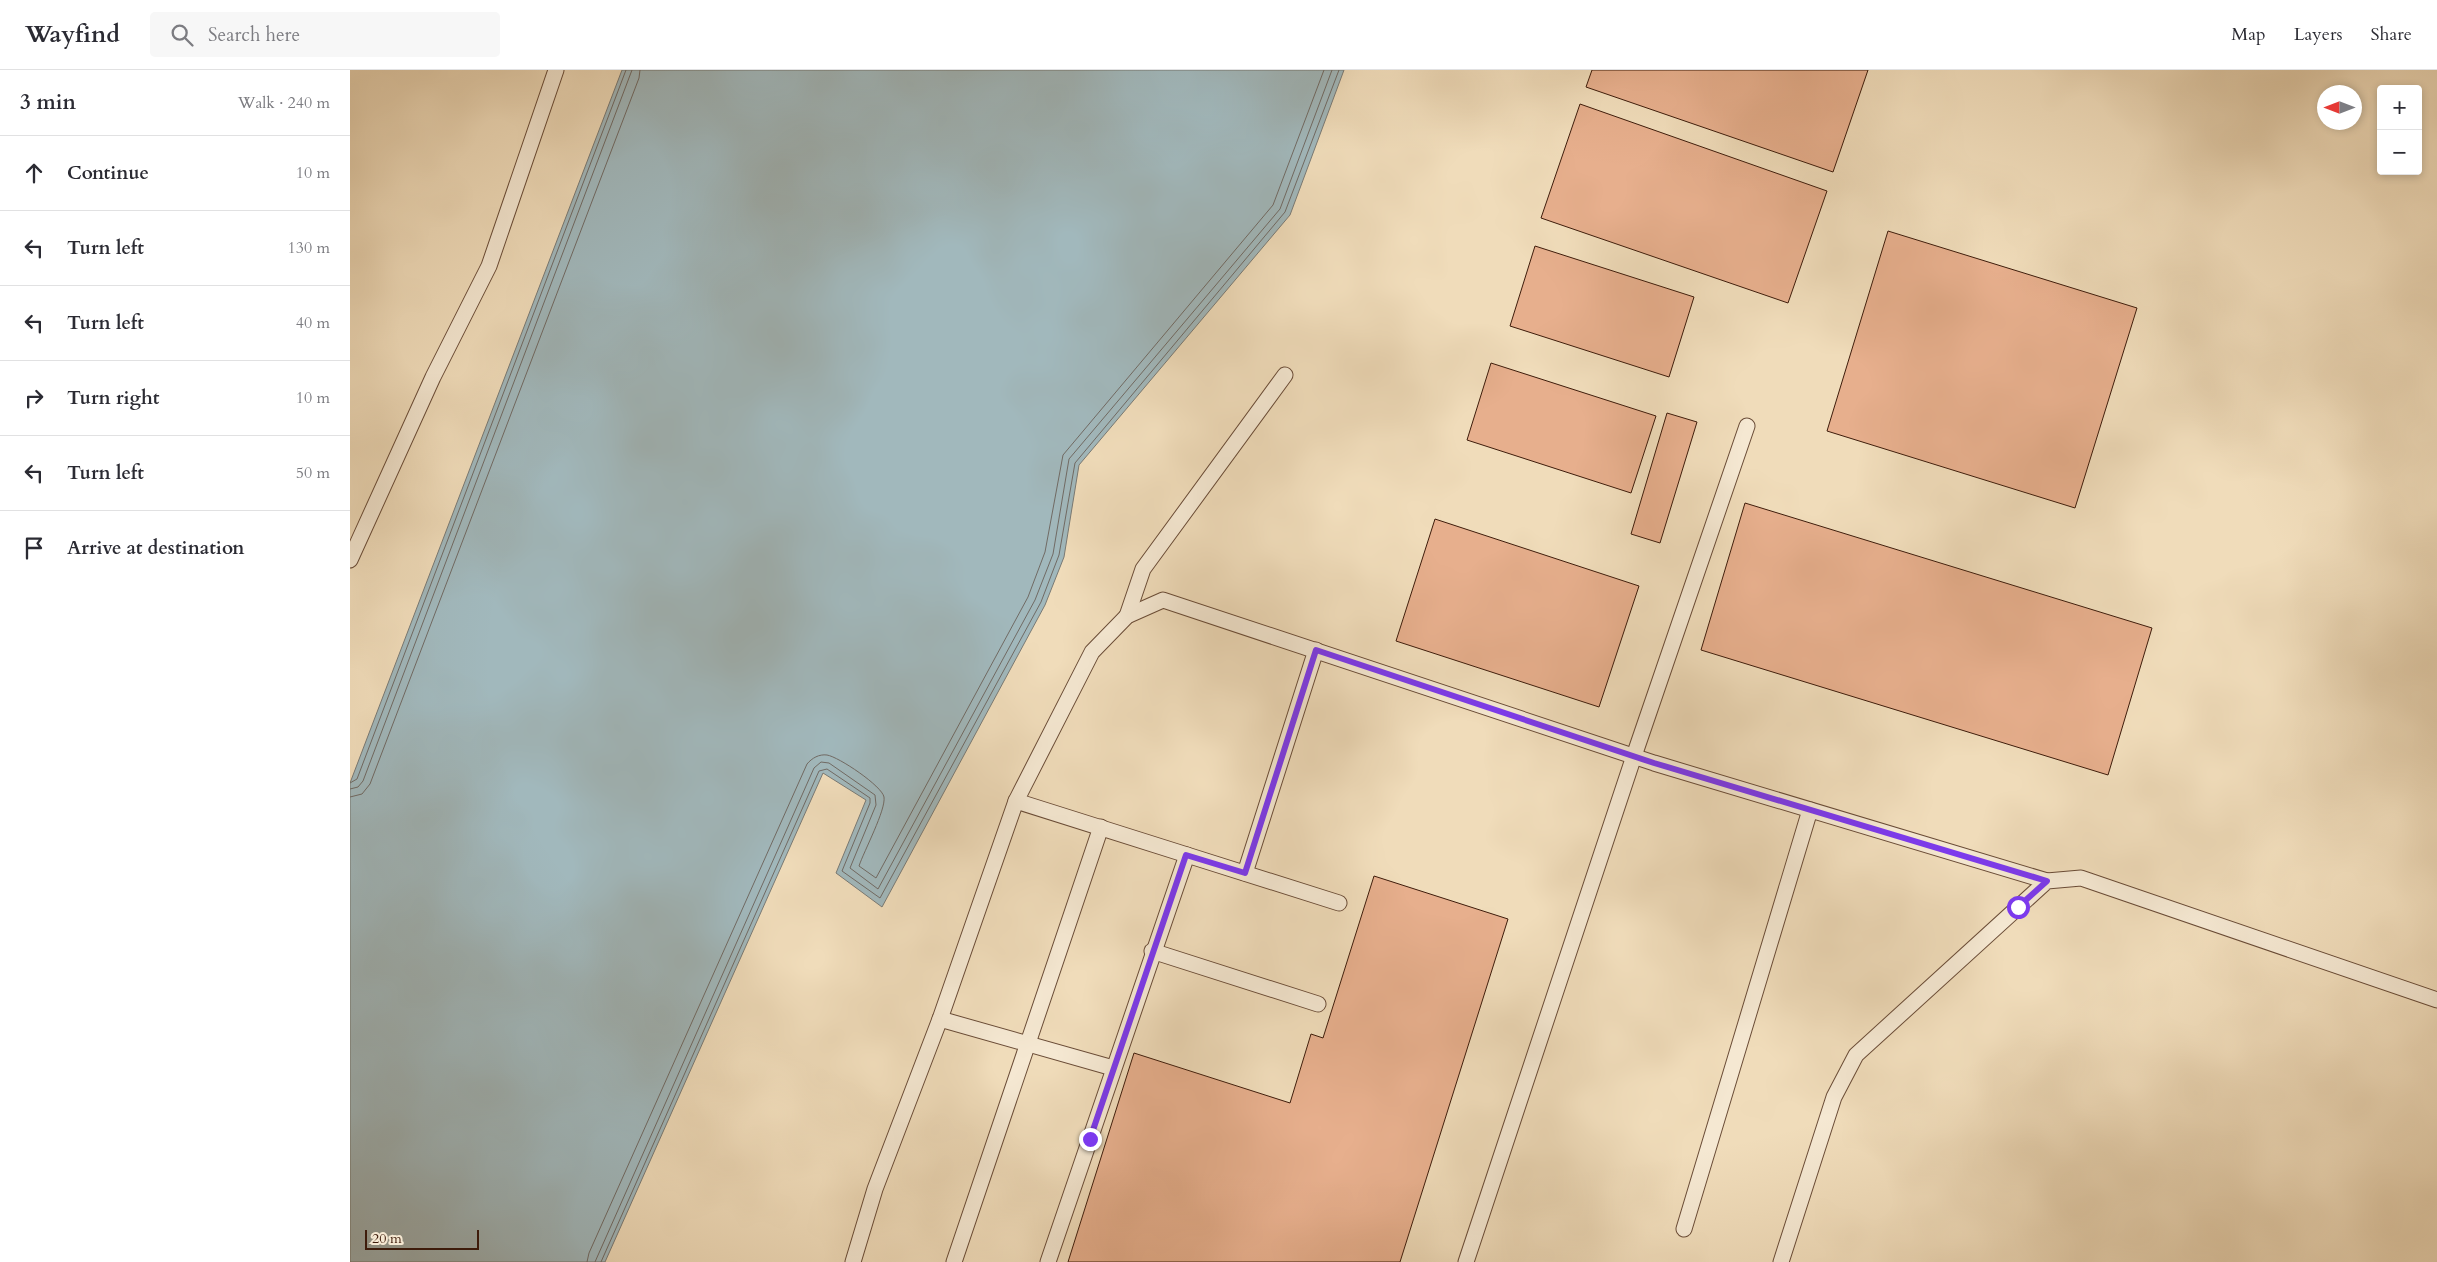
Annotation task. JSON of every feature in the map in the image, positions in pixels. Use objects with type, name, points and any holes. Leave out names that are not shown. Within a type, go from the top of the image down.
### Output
[{"type":"lane","points":[[350,560],[433,377],[489,266],[556,70]]},
{"type":"lane","points":[[1127,616],[1143,569],[1286,374]]},
{"type":"lane","points":[[1466,1262],[1634,756],[1747,426]]},
{"type":"lane","points":[[853,1262],[875,1189],[940,1019],[1016,801],[1092,652],[1127,616],[1163,600],[1634,756],[1810,810],[2047,881],[2081,878],[2437,1000]]},
{"type":"lane","points":[[1245,873],[1316,650]]},
{"type":"lane","points":[[1016,801],[1339,903]]},
{"type":"lane","points":[[1684,1229],[1810,810]]},
{"type":"lane","points":[[954,1262],[1101,827]]},
{"type":"lane","points":[[1048,1262],[1186,855]]},
{"type":"lane","points":[[1781,1262],[1834,1098],[1856,1055],[2047,881]]},
{"type":"lane","points":[[1152,951],[1318,1004]]},
{"type":"lane","points":[[940,1019],[1113,1068]]},
{"type":"water","points":[[622,70],[1344,70],[1290,215],[1079,465],[1064,557],[1045,605],[882,907],[836,873],[866,800],[823,773],[605,1262],[350,1262],[350,783]]},
{"type":"building","points":[[1592,70],[1868,70],[1833,172],[1586,87]]},
{"type":"building","points":[[1580,104],[1827,191],[1788,303],[1541,218]]},
{"type":"building","points":[[1888,231],[2137,308],[2075,508],[1827,431]]},
{"type":"building","points":[[1535,246],[1694,297],[1669,377],[1510,326]]},
{"type":"building","points":[[1491,363],[1656,416],[1631,493],[1467,440]]},
{"type":"building","points":[[1667,413],[1697,422],[1660,543],[1631,534]]},
{"type":"building","points":[[1745,503],[2152,628],[2108,775],[1701,650]]},
{"type":"building","points":[[1435,519],[1639,586],[1599,707],[1396,641]]},
{"type":"building","points":[[1374,876],[1508,919],[1400,1262],[1068,1262],[1134,1053],[1290,1103],[1311,1034],[1323,1038]]},
{"type":"route","points":[[1090,1139],[1186,855],[1245,873],[1316,650],[1654,763],[2047,881],[2018,907]]}]
